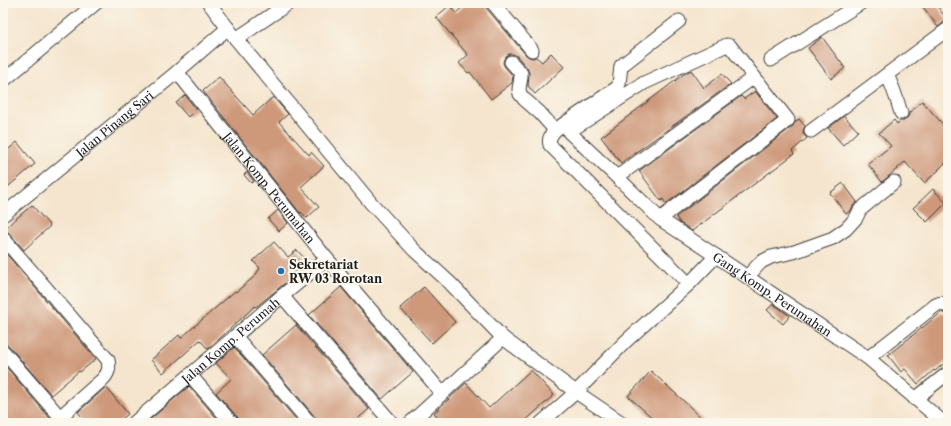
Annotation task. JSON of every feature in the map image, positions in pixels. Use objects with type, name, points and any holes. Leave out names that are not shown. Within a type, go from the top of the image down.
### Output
[{"type":"street","points":[[3,82],[96,3]]},
{"type":"street","points":[[209,3],[226,29],[236,39],[371,203],[414,250],[450,283],[503,338],[576,392],[622,423]]},
{"type":"street","points":[[236,39],[290,3]]},
{"type":"street","points":[[493,3],[532,50]]},
{"type":"street","points":[[771,60],[861,3]]},
{"type":"street","points":[[679,21],[621,66],[618,87],[555,130],[549,141],[550,145],[689,284]]},
{"type":"street","name":"Jalan Pinang Sari","points":[[3,215],[177,72],[226,29]]},
{"type":"street","points":[[811,132],[948,29]]},
{"type":"street","points":[[660,219],[788,120],[788,118],[730,46],[727,45],[644,83],[570,131],[570,133],[660,219],[716,256]]},
{"type":"street","points":[[511,62],[521,74],[519,89],[520,94],[555,130]]},
{"type":"street","name":"Jalan Komp. Perumahan","points":[[177,72],[327,259],[442,393]]},
{"type":"street","points":[[886,75],[893,86],[901,113]]},
{"type":"street","points":[[617,177],[754,76]]},
{"type":"street","points":[[747,277],[761,262],[771,257],[794,252],[833,238],[846,229],[856,218],[860,210],[894,182]]},
{"type":"street","points":[[3,238],[108,360],[110,365],[107,376],[63,422],[3,351]]},
{"type":"street","name":"Gang Komp. Perumahan","points":[[541,423],[576,392],[626,341],[689,284],[716,256],[868,358],[914,399],[944,423]]},
{"type":"street","name":"Jalan Komp. Perumah","points":[[139,421],[235,336],[327,259]]},
{"type":"street","points":[[282,296],[392,423]]},
{"type":"street","points":[[868,358],[939,303],[946,304],[948,307]]},
{"type":"street","points":[[235,336],[310,423]]},
{"type":"street","points":[[410,423],[503,338]]},
{"type":"street","points":[[914,399],[948,373]]},
{"type":"street","points":[[190,375],[232,423]]},
{"type":"building","points":[[467,3],[482,3],[529,57],[536,57],[542,62],[551,53],[564,67],[535,94],[528,86],[529,73],[527,68],[517,56],[509,54],[504,59],[503,63],[513,76],[512,83],[491,99],[470,72],[468,73],[459,63],[468,55],[436,17],[450,5],[456,13]]},
{"type":"building","points":[[920,3],[935,3],[948,21],[944,22],[938,27]]},
{"type":"building","points":[[822,37],[845,68],[831,79],[808,48]]},
{"type":"building","points":[[691,70],[704,88],[722,74],[731,84],[621,163],[601,137]]},
{"type":"building","points":[[219,77],[253,115],[273,97],[288,114],[279,122],[309,155],[311,152],[324,166],[301,187],[319,207],[307,218],[301,212],[300,213],[203,91]]},
{"type":"building","points":[[755,91],[777,119],[666,204],[663,199],[661,201],[639,171],[741,96],[744,99]]},
{"type":"building","points":[[185,95],[196,109],[188,117],[176,103]]},
{"type":"building","points":[[922,101],[948,130],[948,160],[924,183],[905,162],[882,182],[868,164],[891,146],[879,133],[894,120],[897,124],[900,121],[904,121],[909,113]]},
{"type":"building","points":[[844,116],[858,131],[843,145],[828,128]]},
{"type":"building","points":[[799,119],[805,126],[803,132],[807,138],[792,151],[794,154],[692,231],[680,223],[676,217],[793,126]]},
{"type":"building","points":[[17,142],[35,164],[3,191],[3,154]]},
{"type":"building","points":[[247,172],[254,181],[251,183],[244,175]]},
{"type":"building","points":[[843,183],[857,202],[846,214],[830,193]]},
{"type":"building","points":[[933,189],[946,203],[927,222],[913,208]]},
{"type":"building","points":[[32,205],[50,226],[24,250],[9,233],[3,230]]},
{"type":"building","points":[[278,210],[288,223],[279,231],[268,219]]},
{"type":"building","points":[[274,242],[288,257],[297,250],[307,261],[299,269],[300,271],[256,307],[255,306],[208,349],[200,340],[163,373],[151,360],[179,335],[181,338],[235,291],[236,292],[255,276],[260,268],[253,261]]},
{"type":"building","points":[[3,250],[96,359],[80,372],[79,371],[51,395],[9,346],[3,343]]},
{"type":"building","points":[[341,287],[413,372],[382,399],[309,315]]},
{"type":"building","points":[[424,287],[455,322],[432,343],[400,308]]},
{"type":"building","points":[[773,304],[790,316],[783,324],[767,310]]},
{"type":"building","points":[[942,312],[948,315],[948,360],[918,384],[905,369],[901,372],[888,355]]},
{"type":"building","points":[[296,325],[369,409],[353,423],[318,423],[316,418],[262,355]]},
{"type":"building","points":[[234,347],[299,423],[240,423],[238,418],[216,393],[231,379],[216,363]]},
{"type":"building","points":[[3,363],[54,423],[3,423]]},
{"type":"building","points":[[531,370],[554,395],[523,423],[442,423],[434,413],[466,383],[489,408]]},
{"type":"building","points":[[651,371],[707,423],[658,423],[628,396]]},
{"type":"building","points":[[189,386],[221,423],[146,423]]},
{"type":"building","points":[[106,387],[128,414],[117,423],[87,423],[78,412]]},
{"type":"place","name":"Sekretariat RW 03 Rorotan","points":[[281,271]]}]
